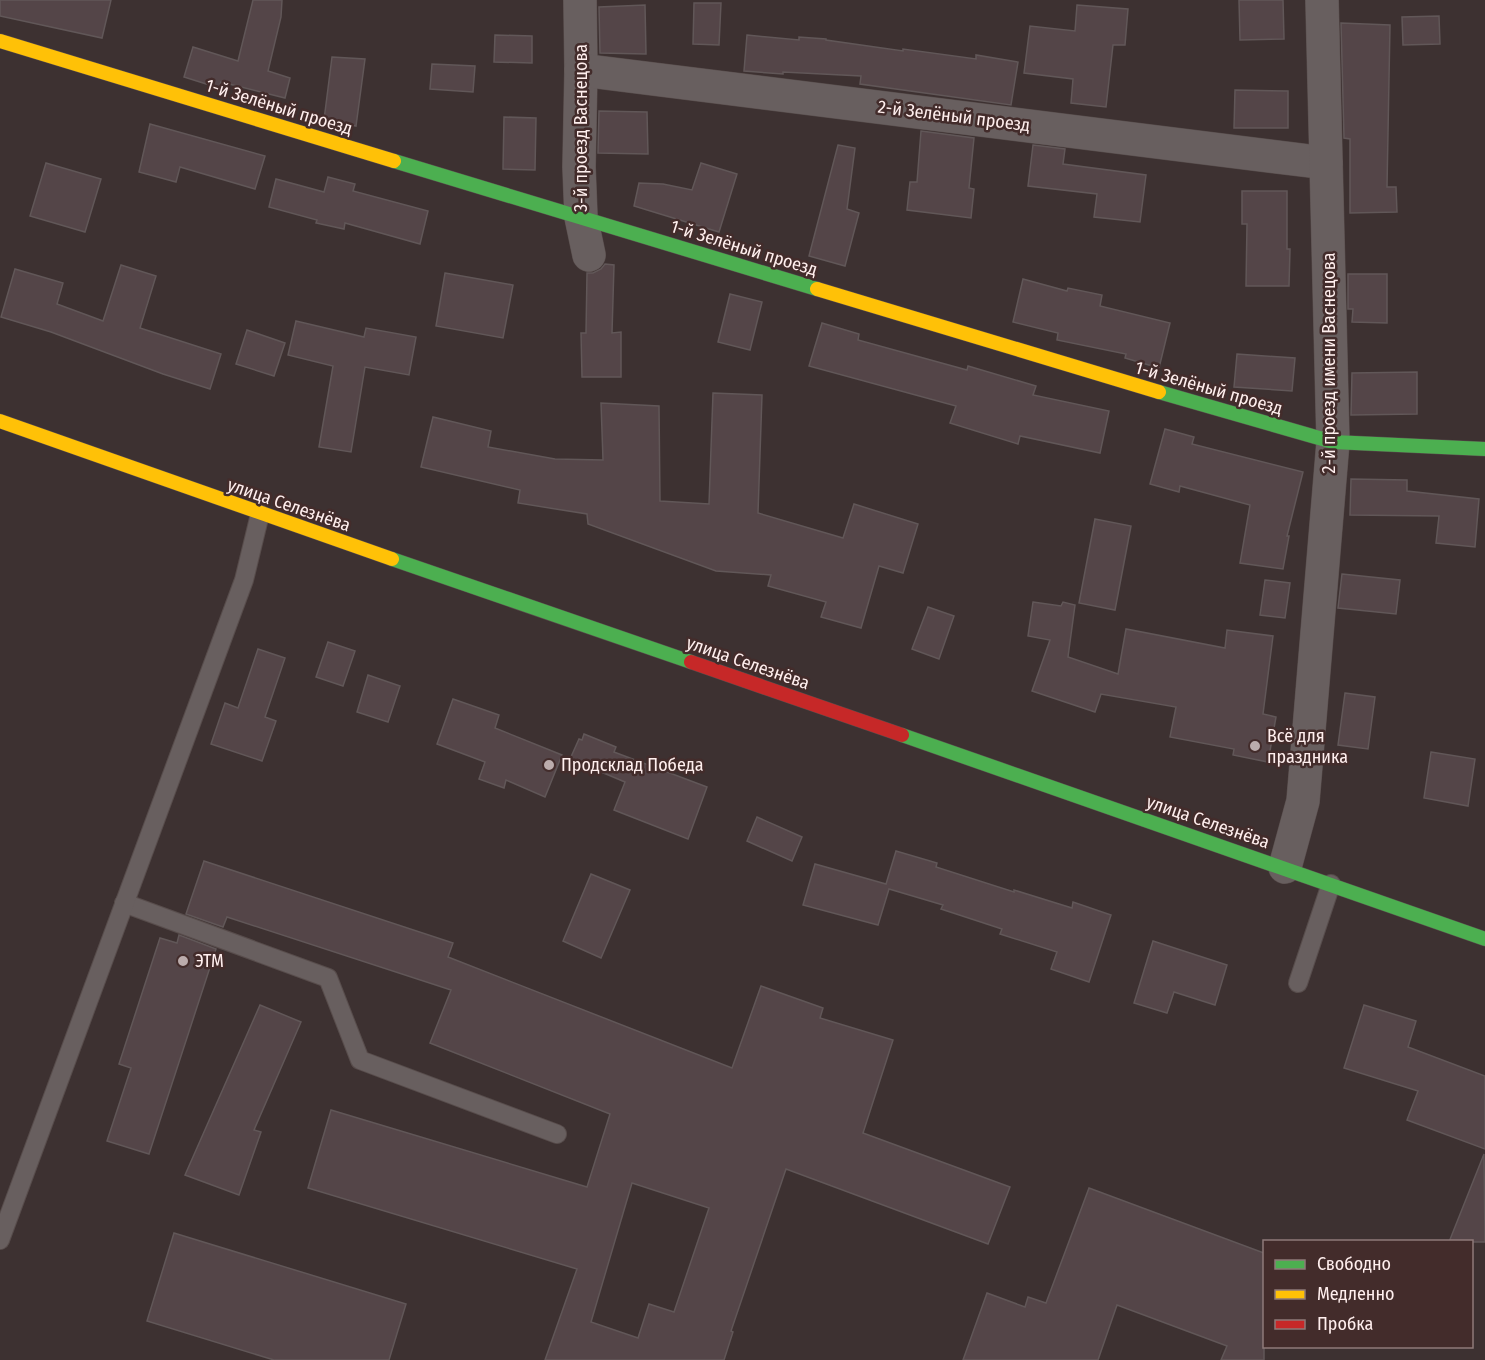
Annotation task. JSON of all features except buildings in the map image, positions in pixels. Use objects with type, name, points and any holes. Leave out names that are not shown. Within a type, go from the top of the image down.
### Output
[{"type":"street","name":"3-й проезд Васнецова","points":[[580,0],[579,167],[581,217],[589,255]]},
{"type":"street","name":"2-й проезд имени Васнецова","points":[[1285,867],[1303,801],[1333,442],[1322,0]]},
{"type":"street","name":"1-й Зелёный проезд","points":[[0,41],[1114,379],[1333,442],[1485,449]]},
{"type":"street","name":"2-й Зелёный проезд","points":[[581,70],[1326,163]]},
{"type":"street","name":"улица Селезнёва","points":[[0,421],[260,514],[1285,867],[1485,939]]},
{"type":"lane","points":[[0,1240],[244,580],[260,514]]},
{"type":"lane","points":[[1298,983],[1331,884]]},
{"type":"lane","points":[[124,903],[328,978],[360,1060],[557,1134]]},
{"type":"traffic: fast","points":[[394,161],[817,289]]},
{"type":"traffic: fast","points":[[1159,392],[1333,442],[1485,449]]},
{"type":"traffic: fast","points":[[392,559],[691,662]]},
{"type":"traffic: fast","points":[[902,735],[1485,939]]},
{"type":"traffic: slow","points":[[0,41],[394,161]]},
{"type":"traffic: slow","points":[[817,289],[1159,392]]},
{"type":"traffic: slow","points":[[0,421],[392,559]]},
{"type":"traffic: jam","points":[[691,662],[902,735]]},
{"type":"place","name":"Всё для праздника","points":[[1255,746]]},
{"type":"place","name":"Продсклад Победа","points":[[549,765]]},
{"type":"place","name":"ЭТМ","points":[[183,961]]}]
